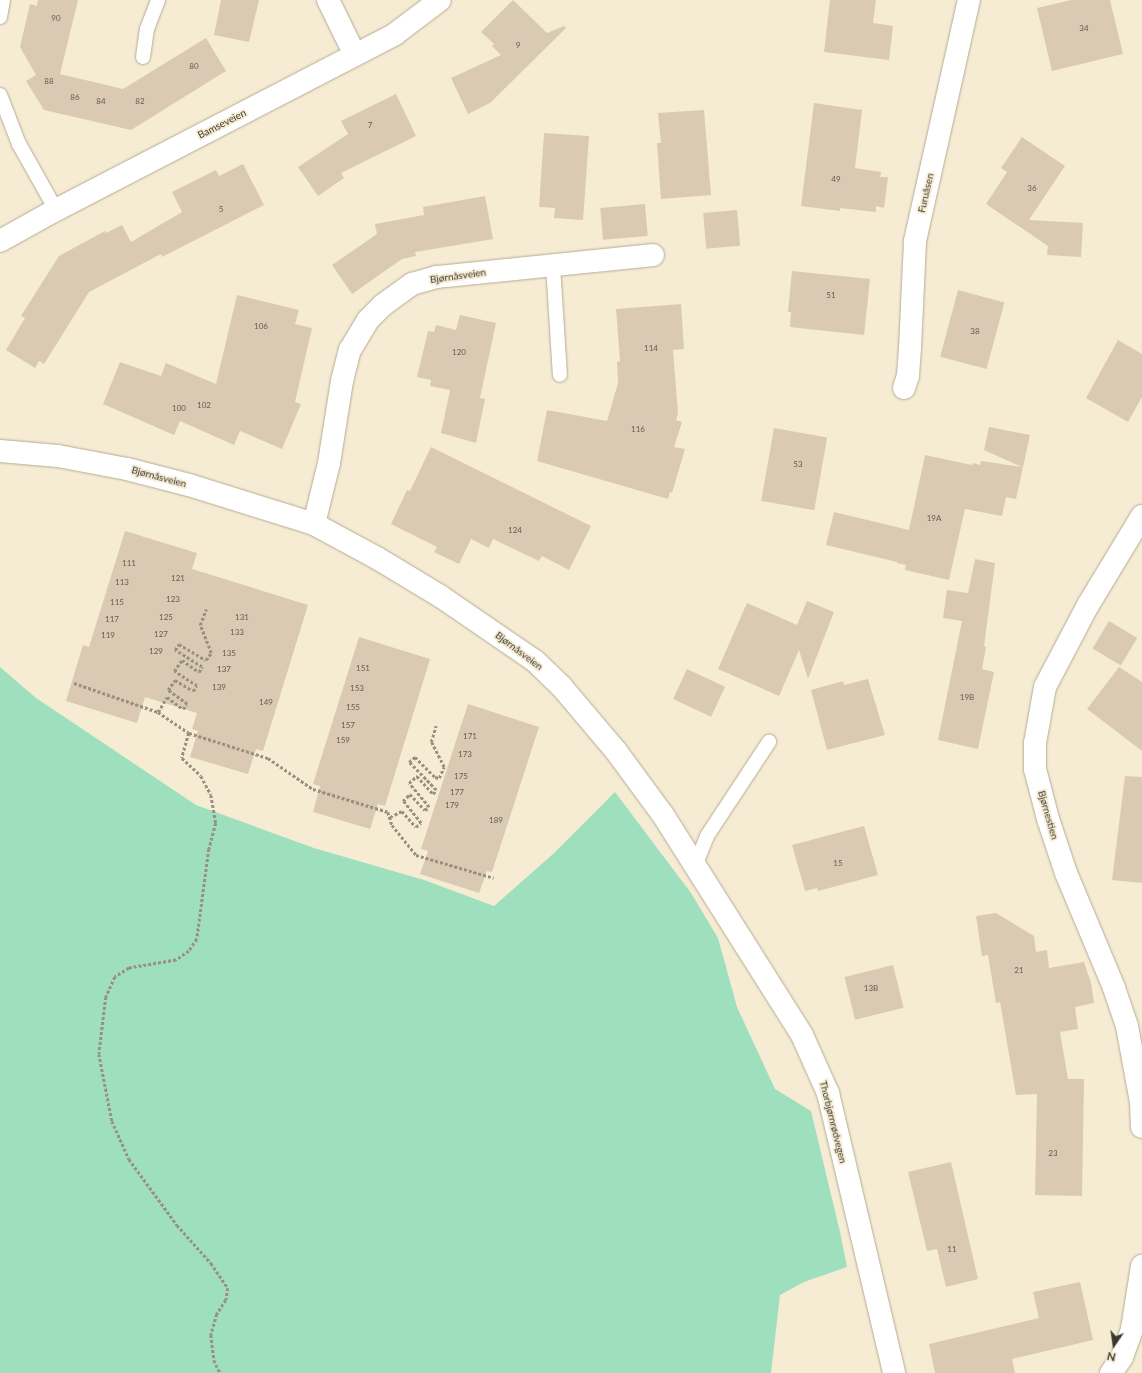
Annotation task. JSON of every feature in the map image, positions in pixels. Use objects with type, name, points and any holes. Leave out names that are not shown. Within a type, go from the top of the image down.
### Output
[{"type":"street","points":[[328,0],[355,55]]},
{"type":"street","name":"Bamseveien","points":[[0,241],[56,210],[395,34],[440,0]]},
{"type":"street","name":"Furuåsen","points":[[904,388],[908,376],[915,241],[969,0]]},
{"type":"street","name":"Bjørnåsveien","points":[[314,524],[329,463],[342,381],[350,350],[368,320],[383,305],[412,284],[437,277],[654,255]]},
{"type":"street","name":"Bjørnåsveien","points":[[0,450],[58,456],[127,468],[189,485],[314,524],[378,558],[440,596],[535,661],[561,686],[616,751],[663,815],[675,834]]},
{"type":"street","name":"Bjørnestien","points":[[1142,516],[1071,636],[1045,687],[1035,743],[1035,769],[1048,819],[1066,873],[1114,988],[1127,1026],[1141,1102],[1142,1127]]},
{"type":"street","name":"Thorbjørnrødvegen","points":[[675,834],[802,1035],[820,1072],[828,1093],[894,1373]]},
{"type":"street","points":[[1112,1373],[1122,1357],[1132,1329],[1142,1266]]},
{"type":"lane","points":[[0,17],[3,0]]},
{"type":"lane","points":[[143,57],[147,29],[158,0]]},
{"type":"lane","points":[[0,95],[18,144],[56,210]]},
{"type":"lane","points":[[553,265],[560,375]]},
{"type":"lane","points":[[695,866],[707,836],[769,742]]},
{"type":"path","points":[[158,712],[167,697],[183,708],[187,704],[168,690],[176,680],[193,691],[196,686],[174,671],[182,660],[199,672],[202,667],[175,650],[179,644],[206,660],[211,653],[200,625],[206,609]]},
{"type":"path","points":[[74,683],[158,712],[189,734],[268,758],[313,789],[388,812],[392,825],[416,855],[494,878]]},
{"type":"path","points":[[390,817],[402,811],[416,827],[421,823],[403,801],[410,794],[425,810],[429,807],[409,783],[417,776],[433,794],[436,790],[409,762],[415,757],[435,777],[439,778],[444,767],[431,742],[436,726]]},
{"type":"path","points":[[189,734],[182,758],[201,776],[211,795],[216,823],[209,849],[197,939],[189,951],[176,960],[129,968],[115,977],[106,997],[99,1054],[112,1120],[130,1159],[172,1220],[211,1263],[228,1288],[226,1300],[217,1314],[211,1335],[214,1360],[220,1373]]},
{"type":"green space","points":[[0,667],[36,698],[196,805],[314,848],[424,880],[494,906],[553,854],[615,792],[691,893],[718,938],[737,1007],[775,1089],[811,1111],[847,1267],[804,1282],[780,1295],[771,1373],[0,1373]]},
{"type":"building","points":[[38,0],[78,0],[60,74],[123,89],[206,38],[226,71],[131,130],[44,110],[26,81],[36,75],[20,47],[30,4],[37,6]]},
{"type":"building","points":[[221,0],[259,0],[249,42],[214,35]]},
{"type":"building","points":[[513,0],[547,33],[564,26],[566,28],[490,103],[468,114],[451,78],[501,55],[492,46],[494,44],[481,32]]},
{"type":"building","points":[[830,0],[876,0],[873,23],[893,26],[889,60],[824,52]]},
{"type":"building","points":[[1071,0],[1110,0],[1123,54],[1052,71],[1037,8]]},
{"type":"building","points":[[396,94],[416,136],[341,173],[344,178],[318,196],[298,167],[348,134],[341,121]]},
{"type":"building","points":[[814,103],[862,110],[855,168],[881,172],[880,177],[888,177],[884,208],[876,206],[876,212],[840,208],[840,211],[801,206]]},
{"type":"building","points":[[704,110],[711,195],[661,199],[657,143],[661,143],[658,113]]},
{"type":"building","points":[[544,133],[589,136],[583,220],[554,218],[555,208],[539,207]]},
{"type":"building","points":[[1022,137],[1065,166],[1029,220],[1083,223],[1081,257],[1047,255],[1048,246],[986,204],[1007,172],[1001,168]]},
{"type":"building","points":[[243,164],[264,205],[162,257],[161,254],[89,292],[44,364],[39,361],[35,368],[6,350],[25,318],[21,316],[59,256],[105,231],[106,233],[122,225],[131,242],[182,212],[172,192],[216,170],[219,176]]},
{"type":"building","points":[[485,196],[493,239],[415,252],[416,256],[402,259],[352,294],[332,265],[377,234],[375,224],[424,215],[423,207]]},
{"type":"building","points":[[645,204],[648,236],[603,240],[600,208]]},
{"type":"building","points":[[737,210],[740,246],[706,249],[703,213]]},
{"type":"building","points":[[792,271],[870,279],[864,335],[790,327],[791,312],[788,312]]},
{"type":"building","points":[[958,290],[1004,302],[987,369],[940,357]]},
{"type":"building","points":[[237,295],[299,310],[295,324],[312,328],[295,402],[301,404],[282,449],[240,431],[234,445],[180,421],[174,435],[103,404],[120,362],[161,376],[166,363],[216,384]]},
{"type":"building","points":[[681,304],[684,349],[673,350],[678,414],[676,420],[682,422],[674,447],[685,449],[672,493],[670,492],[668,499],[537,461],[547,410],[607,421],[618,383],[617,362],[620,361],[616,309]]},
{"type":"building","points":[[460,315],[496,323],[480,398],[485,399],[476,443],[441,433],[450,390],[430,386],[431,380],[417,377],[428,331],[434,332],[436,325],[456,330]]},
{"type":"building","points":[[1118,340],[1142,354],[1142,397],[1128,422],[1086,398]]},
{"type":"building","points":[[989,427],[1030,435],[1016,499],[1006,497],[1002,516],[965,509],[949,580],[905,570],[906,565],[897,562],[826,545],[834,512],[909,530],[925,455],[972,465],[973,463],[980,465],[981,461],[1022,467],[984,450]]},
{"type":"building","points":[[774,428],[827,437],[814,510],[761,501]]},
{"type":"building","points":[[431,447],[591,526],[569,570],[542,556],[539,561],[493,539],[489,548],[471,539],[459,564],[434,552],[437,547],[391,524],[407,490],[410,491]]},
{"type":"building","points":[[125,531],[197,553],[192,569],[308,605],[263,751],[256,749],[248,774],[190,757],[198,731],[192,729],[197,713],[145,697],[137,723],[66,701],[83,645],[89,647]]},
{"type":"building","points":[[975,559],[995,563],[984,646],[986,647],[982,669],[994,672],[978,749],[938,740],[962,621],[943,618],[947,590],[968,593]]},
{"type":"building","points":[[807,601],[834,612],[808,679],[799,650],[779,696],[718,669],[747,603],[797,625]]},
{"type":"building","points":[[1109,621],[1137,638],[1121,665],[1093,648]]},
{"type":"building","points":[[359,637],[430,659],[385,806],[378,804],[370,829],[313,812],[320,786],[313,784]]},
{"type":"building","points":[[1119,667],[1142,682],[1142,751],[1087,709]]},
{"type":"building","points":[[687,669],[725,687],[711,717],[673,699]]},
{"type":"building","points":[[868,679],[885,735],[827,750],[811,690],[843,681],[844,685]]},
{"type":"building","points":[[468,704],[539,727],[492,872],[487,871],[479,893],[420,874],[428,851],[421,849]]},
{"type":"building","points":[[1125,776],[1142,777],[1142,883],[1112,880]]},
{"type":"building","points":[[864,826],[878,875],[818,891],[817,888],[805,891],[792,845]]},
{"type":"building","points":[[996,913],[1034,936],[1036,952],[1047,950],[1049,968],[1084,962],[1091,983],[1094,1003],[1075,1007],[1078,1029],[1060,1032],[1068,1079],[1084,1079],[1082,1196],[1035,1195],[1037,1094],[1016,1095],[1000,1002],[996,1003],[988,955],[982,956],[976,916]]},
{"type":"building","points":[[893,965],[904,1008],[855,1020],[844,977]]},
{"type":"building","points":[[951,1162],[978,1279],[946,1287],[937,1249],[927,1251],[908,1172]]},
{"type":"building","points":[[1080,1282],[1093,1340],[1012,1359],[1015,1373],[935,1373],[929,1344],[1039,1318],[1033,1292]]}]
